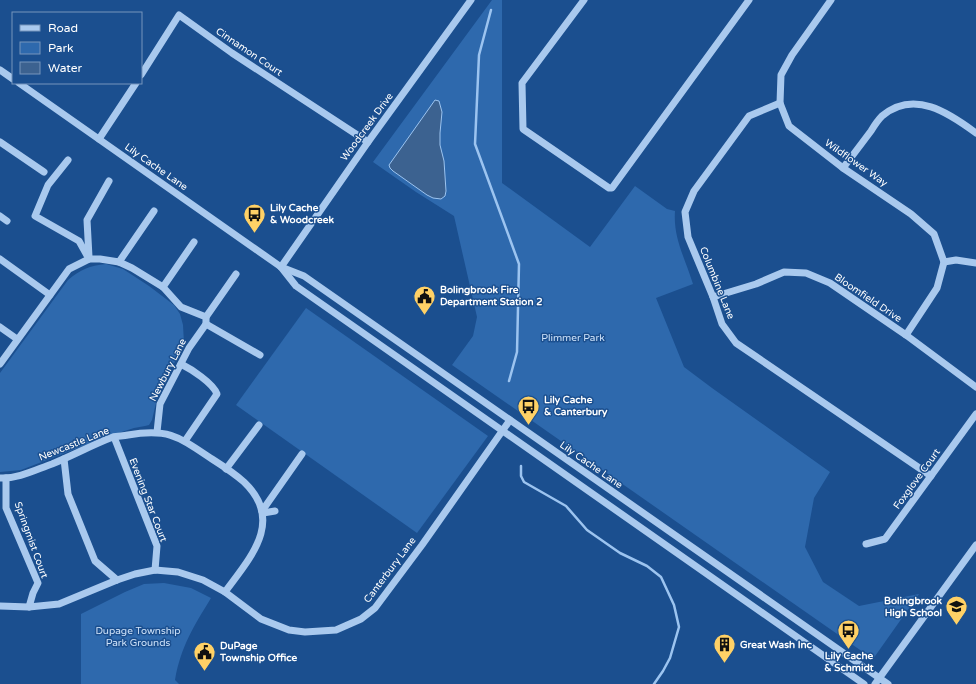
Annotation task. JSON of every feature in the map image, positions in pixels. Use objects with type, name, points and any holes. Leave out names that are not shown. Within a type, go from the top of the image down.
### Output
[{"type":"street","name":"Woodcreek Drive","points":[[281,267],[368,142],[471,0]]},
{"type":"street","points":[[584,0],[522,83],[523,129],[609,188],[612,188],[749,0]]},
{"type":"street","name":"Wildflower Way","points":[[831,0],[792,55],[781,75],[780,103],[789,126],[843,168],[911,214],[934,234],[944,262]]},
{"type":"street","name":"Cinnamon Court","points":[[142,73],[179,15],[232,53],[368,142]]},
{"type":"street","points":[[0,70],[12,78]]},
{"type":"street","name":"Lily Cache Lane","points":[[20,84],[281,267],[304,276],[510,420],[877,681],[888,684]]},
{"type":"street","points":[[99,139],[135,84]]},
{"type":"street","name":"Columbine Lane","points":[[780,103],[749,116],[694,191],[685,212],[688,237],[722,324],[736,343],[931,476]]},
{"type":"street","points":[[843,168],[882,116],[899,106],[914,103],[938,108],[976,133]]},
{"type":"street","points":[[0,142],[44,172]]},
{"type":"street","points":[[68,160],[48,185],[35,216],[79,241],[89,259]]},
{"type":"street","points":[[89,259],[87,220],[109,181]]},
{"type":"street","points":[[119,262],[154,211]]},
{"type":"street","points":[[0,216],[7,221]]},
{"type":"street","points":[[163,287],[194,242]]},
{"type":"street","points":[[0,364],[69,269],[89,259],[100,258],[119,262],[132,268],[163,287],[181,306],[260,355]]},
{"type":"street","points":[[0,259],[50,295]]},
{"type":"street","points":[[906,335],[937,288],[944,262],[956,260],[976,263]]},
{"type":"street","name":"Lily Cache Lane","points":[[281,267],[296,286],[864,684]]},
{"type":"street","name":"Bloomfield Drive","points":[[713,298],[756,284],[784,272],[806,273],[830,283],[906,335],[976,387]]},
{"type":"street","name":"Newbury Lane","points":[[157,432],[160,404],[189,348],[236,274]]},
{"type":"street","points":[[0,327],[17,339]]},
{"type":"street","points":[[181,364],[196,373],[213,388],[217,394],[185,441]]},
{"type":"street","name":"Foxglove Court","points":[[866,544],[886,539],[976,414]]},
{"type":"street","name":"Canterbury Lane","points":[[0,606],[59,604],[116,580],[155,570],[178,572],[202,580],[225,592],[261,619],[289,630],[305,632],[336,630],[361,618],[375,608],[422,545],[510,420]]},
{"type":"street","points":[[226,469],[259,425]]},
{"type":"street","name":"Newcastle Lane","points":[[3,478],[20,476],[114,437],[142,432],[157,432]]},
{"type":"street","points":[[157,432],[173,435],[185,441],[237,476],[248,486],[257,498],[262,512],[263,528],[256,549],[225,592]]},
{"type":"street","name":"Evening Star Court","points":[[114,437],[157,546],[155,570]]},
{"type":"street","points":[[262,512],[302,454]]},
{"type":"street","points":[[64,459],[68,494],[95,561],[116,580]]},
{"type":"street","name":"Springmist Court","points":[[3,478],[6,508],[38,583],[32,593],[29,606]]},
{"type":"street","points":[[262,512],[275,511]]},
{"type":"street","points":[[877,681],[976,545]]},
{"type":"green space","name":"Plimmer Park","points":[[492,0],[502,0],[502,183],[590,247],[635,186],[667,209],[675,211],[676,230],[680,248],[693,284],[656,298],[684,367],[830,472],[814,498],[805,547],[823,582],[859,606],[919,594],[873,659],[452,365],[473,336],[477,317],[454,216],[373,162]]},
{"type":"green space","points":[[106,264],[123,269],[149,286],[174,305],[180,314],[183,325],[184,343],[179,356],[164,378],[159,390],[152,420],[149,425],[109,436],[21,470],[0,472],[0,373],[68,280],[77,273],[86,269]]},
{"type":"green space","points":[[306,308],[488,436],[417,533],[236,405]]},
{"type":"green space","name":"Dupage Township Park Grounds","points":[[164,583],[191,588],[211,598],[185,646],[175,680],[179,684],[81,684],[81,614],[144,584]]},
{"type":"water","points":[[435,100],[439,101],[442,112],[440,145],[444,161],[446,191],[445,196],[441,199],[433,198],[427,195],[393,171],[389,165]]},
{"type":"waterway","points":[[491,10],[479,55],[475,144],[519,264],[517,352],[509,381]]},
{"type":"waterway","points":[[521,466],[521,476],[524,482],[566,506],[587,530],[620,553],[647,566],[661,577],[674,605],[679,627],[670,658],[654,684]]},
{"type":"place","name":"Lily Cache & Woodcreek","points":[[254,234]]},
{"type":"place","name":"Bolingbrook Fire Department Station 2","points":[[425,316]]},
{"type":"place","name":"Lily Cache & Canterbury","points":[[529,426]]},
{"type":"place","name":"Bolingbrook High School","points":[[957,626]]},
{"type":"place","name":"Lily Cache & Schmidt","points":[[849,650]]},
{"type":"place","name":"Great Wash Inc","points":[[725,664]]},
{"type":"place","name":"DuPage Township Office","points":[[204,672]]}]
